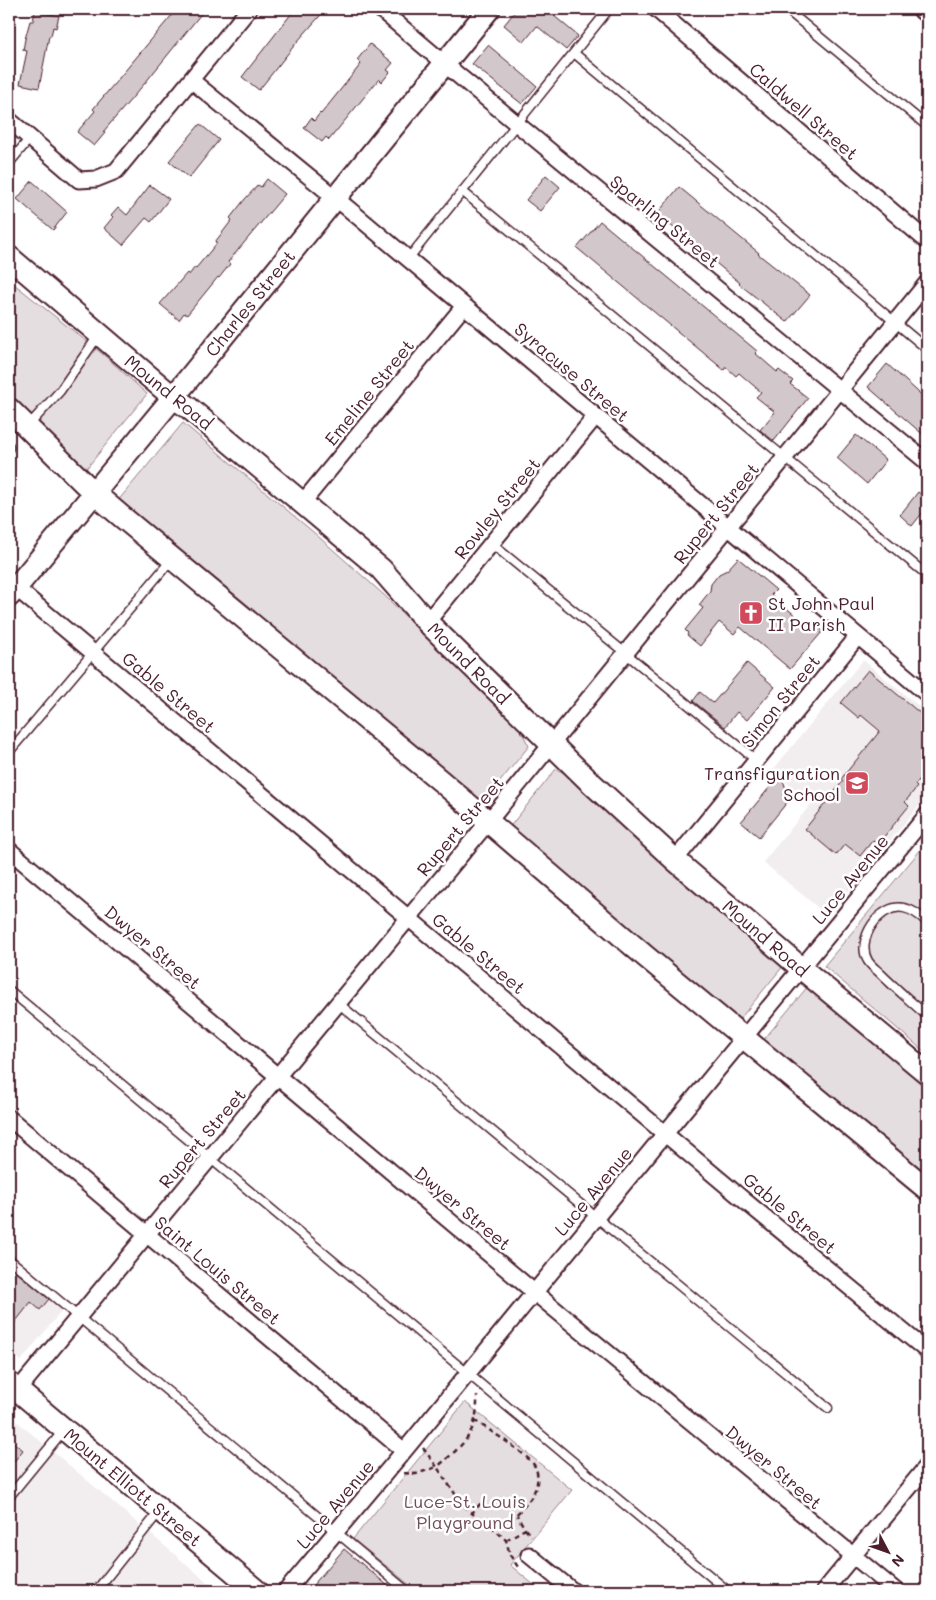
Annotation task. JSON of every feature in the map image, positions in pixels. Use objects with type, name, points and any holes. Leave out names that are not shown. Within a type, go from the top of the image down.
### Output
[{"type":"main road","name":"Charles Street","points":[[11,588],[94,493],[490,9]]},
{"type":"main road","name":"Mound Road","points":[[9,257],[173,397],[303,502],[381,569],[427,622],[588,780],[675,860],[927,1074]]},
{"type":"main road","points":[[9,409],[94,493],[488,822],[645,956],[927,1189]]},
{"type":"main road","name":"Mount Elliott Street","points":[[13,1387],[257,1591]]},
{"type":"street","points":[[9,120],[79,180],[96,179],[116,171],[249,9]]},
{"type":"street","name":"Sparling Street","points":[[380,9],[927,462]]},
{"type":"street","name":"Caldwell Street","points":[[656,9],[927,241]]},
{"type":"street","name":"Syracuse Street","points":[[191,80],[408,259],[595,417],[730,527],[927,694]]},
{"type":"street","name":"Rupert Street","points":[[13,1387],[79,1317],[147,1235],[626,654],[927,283]]},
{"type":"street","name":"Emeline Street","points":[[303,502],[464,306]]},
{"type":"street","name":"Rowley Street","points":[[427,622],[595,417]]},
{"type":"street","name":"Gable Street","points":[[11,588],[93,652],[927,1351]]},
{"type":"street","name":"Simon Street","points":[[675,860],[858,636]]},
{"type":"street","name":"Luce Avenue","points":[[286,1591],[404,1451],[927,815]]},
{"type":"street","name":"Dwyer Street","points":[[9,850],[534,1292],[896,1591]]},
{"type":"street","name":"Saint Louis Street","points":[[9,1118],[404,1451]]},
{"type":"street","points":[[824,1591],[927,1466]]},
{"type":"street","points":[[528,1555],[573,1591]]},
{"type":"lane","points":[[408,259],[609,9]]},
{"type":"lane","points":[[786,9],[927,126]]},
{"type":"lane","points":[[574,52],[927,349]]},
{"type":"lane","points":[[11,161],[30,138]]},
{"type":"lane","points":[[462,191],[927,576]]},
{"type":"lane","points":[[28,426],[60,391],[99,334]]},
{"type":"lane","points":[[492,544],[756,760]]},
{"type":"lane","points":[[9,752],[172,558]]},
{"type":"lane","points":[[927,922],[919,915],[905,908],[893,908],[881,914],[872,925],[864,944],[867,960],[927,1016]]},
{"type":"lane","points":[[9,990],[728,1591]]},
{"type":"lane","points":[[338,1003],[828,1408]]},
{"type":"lane","points":[[9,1259],[407,1591]]},
{"type":"lane","points":[[9,1497],[64,1430]]},
{"type":"lane","points":[[96,1591],[160,1510]]},
{"type":"path","points":[[401,1470],[404,1473],[416,1474],[437,1467],[467,1439],[475,1421],[476,1392]]},
{"type":"path","points":[[475,1421],[508,1443],[534,1464],[537,1473],[536,1489],[532,1498],[517,1516],[499,1525],[491,1526]]},
{"type":"path","points":[[426,1452],[471,1514],[491,1526],[506,1540],[510,1555],[520,1570]]},
{"type":"path","points":[[471,1514],[483,1500]]},
{"type":"path","points":[[517,1516],[531,1536]]},
{"type":"path","points":[[506,1540],[525,1529]]},
{"type":"shaded area","name":"Transfiguration School","points":[[863,660],[927,713],[927,796],[828,916],[763,862],[812,803],[772,771]]},
{"type":"shaded area","points":[[9,1264],[63,1309],[21,1361],[9,1350]]},
{"type":"shaded area","points":[[9,1415],[56,1454],[218,1591],[9,1591]]},
{"type":"green space","points":[[9,280],[105,356],[147,394],[86,469],[9,396]]},
{"type":"green space","points":[[183,423],[312,531],[384,595],[521,731],[529,746],[481,805],[116,503]]},
{"type":"green space","points":[[556,769],[567,774],[589,796],[784,965],[739,1020],[508,829]]},
{"type":"green space","points":[[927,842],[927,1054],[824,966]]},
{"type":"green space","points":[[809,985],[927,1087],[927,1182],[761,1043]]},
{"type":"green space","name":"Luce-St. Louis Playground","points":[[465,1402],[572,1490],[510,1565],[541,1591],[417,1591],[353,1539]]},
{"type":"building","points":[[177,9],[205,9],[103,132],[105,133],[94,146],[77,132],[95,111],[93,109]]},
{"type":"building","points":[[295,9],[326,9],[259,90],[242,77]]},
{"type":"building","points":[[517,9],[546,9],[578,36],[566,50],[537,26],[524,42],[504,25]]},
{"type":"building","points":[[35,11],[59,16],[56,28],[53,27],[51,36],[49,36],[39,88],[20,84],[27,51],[23,50],[25,39]]},
{"type":"building","points":[[370,44],[393,63],[387,70],[390,72],[382,82],[379,79],[329,140],[326,137],[322,142],[304,128],[311,118],[314,121],[321,114],[361,64],[357,60]]},
{"type":"building","points":[[488,45],[537,86],[522,104],[472,64]]},
{"type":"building","points":[[200,124],[219,140],[189,178],[169,161]]},
{"type":"building","points":[[546,175],[560,187],[540,211],[526,200]]},
{"type":"building","points":[[267,179],[285,194],[228,262],[230,264],[219,278],[187,315],[184,313],[179,320],[160,304],[187,273],[189,275],[196,268],[217,243],[215,242],[232,220],[230,218],[245,199],[258,185],[261,187]]},
{"type":"building","points":[[32,181],[67,212],[53,230],[17,199]]},
{"type":"building","points":[[150,185],[169,199],[151,222],[146,218],[123,245],[104,228],[118,207],[127,215]]},
{"type":"building","points":[[679,187],[810,295],[787,322],[657,214]]},
{"type":"building","points":[[600,221],[757,351],[755,353],[777,372],[779,370],[793,381],[790,384],[808,398],[774,441],[760,430],[775,412],[756,397],[761,392],[739,373],[736,376],[726,367],[724,370],[577,248]]},
{"type":"building","points":[[887,364],[927,400],[927,438],[868,387]]},
{"type":"building","points":[[856,435],[886,460],[867,484],[837,458]]},
{"type":"building","points":[[918,492],[927,499],[927,507],[912,526],[900,515]]},
{"type":"building","name":"St John Paul II Parish","points":[[738,558],[776,590],[771,595],[809,627],[813,622],[823,631],[790,669],[740,627],[734,634],[719,622],[700,646],[687,635],[688,633],[685,630],[703,608],[699,605],[710,591],[711,584],[719,574],[727,570]]},
{"type":"building","points":[[747,663],[775,687],[747,720],[737,712],[725,727],[693,701],[700,692],[713,703]]},
{"type":"building","points":[[868,670],[927,719],[927,770],[905,802],[909,806],[878,844],[873,840],[860,856],[845,844],[836,855],[805,829],[843,781],[841,779],[880,731],[861,715],[859,718],[841,703]]},
{"type":"building","points":[[781,780],[786,789],[793,795],[759,837],[741,822],[774,782]]},
{"type":"building","points":[[9,1266],[49,1299],[40,1310],[31,1302],[9,1330]]},
{"type":"building","points":[[9,1439],[23,1450],[9,1468]]},
{"type":"building","points":[[344,1549],[387,1585],[382,1591],[308,1591]]},
{"type":"place","name":"St John Paul II Parish","points":[[751,613]]},
{"type":"place","name":"Transfiguration School","points":[[857,783]]}]
